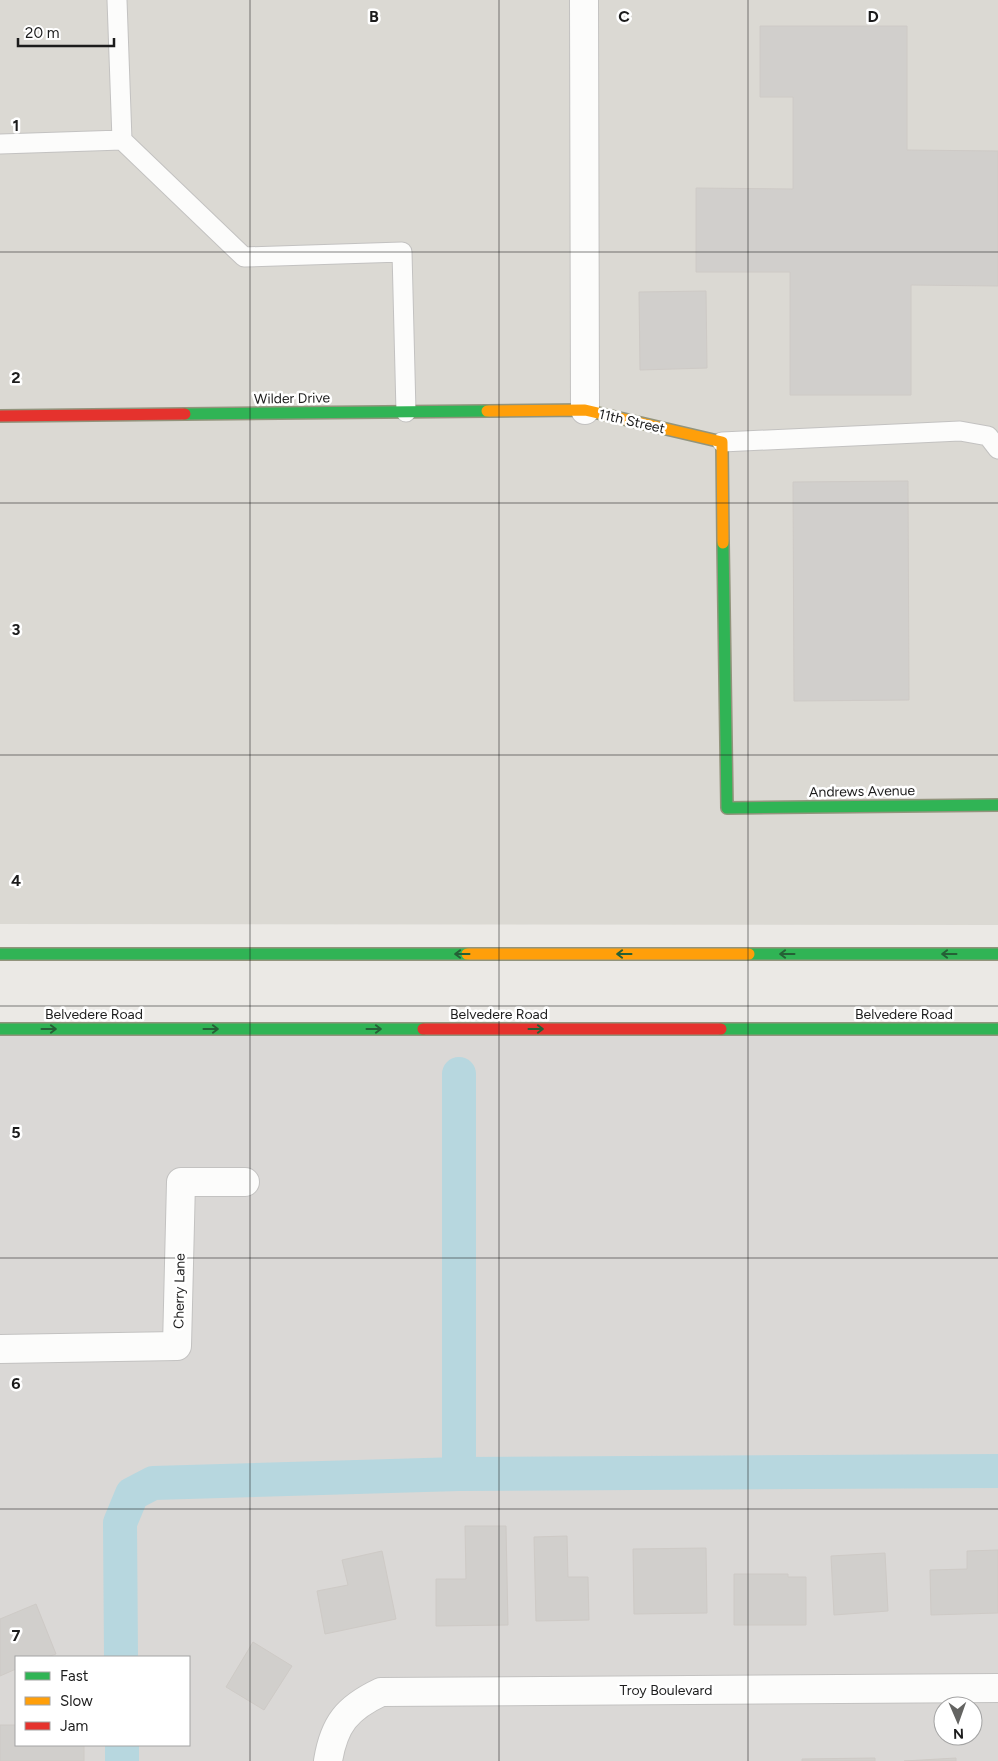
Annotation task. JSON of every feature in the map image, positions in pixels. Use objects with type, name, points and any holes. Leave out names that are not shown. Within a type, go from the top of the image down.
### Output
[{"type":"main road","name":"Wilder Drive","points":[[0,416],[585,410]]},
{"type":"main road","name":"11th Street","points":[[585,410],[722,442]]},
{"type":"main road","name":"Andrews Avenue","points":[[722,442],[727,808],[998,804]]},
{"type":"main road","points":[[0,954],[998,954]]},
{"type":"main road","name":"Belvedere Road","points":[[0,1029],[998,1029]]},
{"type":"street","name":"11th Street","points":[[584,0],[585,410]]},
{"type":"street","name":"Cherry Lane","points":[[0,1349],[177,1346],[182,1182],[245,1182]]},
{"type":"street","name":"Troy Boulevard","points":[[328,1761],[332,1739],[343,1718],[360,1702],[381,1692],[998,1688]]},
{"type":"lane","points":[[117,0],[122,140],[244,257],[402,252],[406,412]]},
{"type":"lane","points":[[0,144],[122,140]]},
{"type":"lane","points":[[722,442],[960,430],[988,436],[998,449]]},
{"type":"shaded area","points":[[0,0],[998,0],[998,925],[0,924]]},
{"type":"shaded area","points":[[0,1029],[998,1029],[998,1761],[0,1761]]},
{"type":"building","points":[[760,26],[907,26],[907,150],[998,151],[998,286],[911,285],[911,395],[790,395],[790,272],[696,272],[696,188],[793,189],[793,97],[760,97]]},
{"type":"building","points":[[706,291],[707,368],[640,370],[639,292]]},
{"type":"building","points":[[908,481],[909,700],[794,701],[793,482]]},
{"type":"building","points":[[465,1526],[506,1526],[508,1625],[436,1626],[436,1579],[466,1579]]},
{"type":"building","points":[[567,1536],[568,1577],[588,1577],[589,1620],[536,1621],[534,1537]]},
{"type":"building","points":[[706,1548],[707,1613],[634,1614],[633,1549]]},
{"type":"building","points":[[998,1550],[998,1613],[931,1615],[930,1570],[967,1569],[967,1551]]},
{"type":"building","points":[[382,1551],[396,1619],[325,1634],[317,1591],[348,1585],[342,1560]]},
{"type":"building","points":[[885,1553],[888,1611],[834,1615],[831,1556]]},
{"type":"building","points":[[734,1574],[788,1574],[788,1577],[806,1577],[806,1625],[734,1625]]},
{"type":"building","points":[[36,1604],[56,1654],[50,1656],[15,1656],[15,1669],[0,1676],[0,1619]]},
{"type":"building","points":[[253,1642],[292,1666],[264,1710],[226,1687]]},
{"type":"building","points":[[0,1725],[15,1725],[15,1746],[84,1746],[84,1761],[0,1761]]},
{"type":"building","points":[[875,1758],[875,1761],[802,1761],[802,1759]]},
{"type":"building","points":[[956,1758],[956,1761],[904,1761]]},
{"type":"waterway","points":[[459,1074],[459,1474]]},
{"type":"waterway","points":[[121,1656],[120,1523],[132,1494],[153,1483],[459,1474],[998,1471]]},
{"type":"waterway","points":[[122,1746],[122,1761]]},
{"type":"traffic: fast","points":[[185,414],[487,411]]},
{"type":"traffic: fast","points":[[723,543],[727,808],[998,805]]},
{"type":"traffic: fast","points":[[0,954],[467,954]]},
{"type":"traffic: fast","points":[[749,954],[998,954]]},
{"type":"traffic: fast","points":[[0,1029],[423,1029]]},
{"type":"traffic: fast","points":[[721,1029],[998,1029]]},
{"type":"traffic: slow","points":[[487,411],[585,410],[722,442],[723,543]]},
{"type":"traffic: slow","points":[[467,954],[749,954]]},
{"type":"traffic: jam","points":[[0,416],[185,414]]},
{"type":"traffic: jam","points":[[423,1029],[721,1029]]}]
